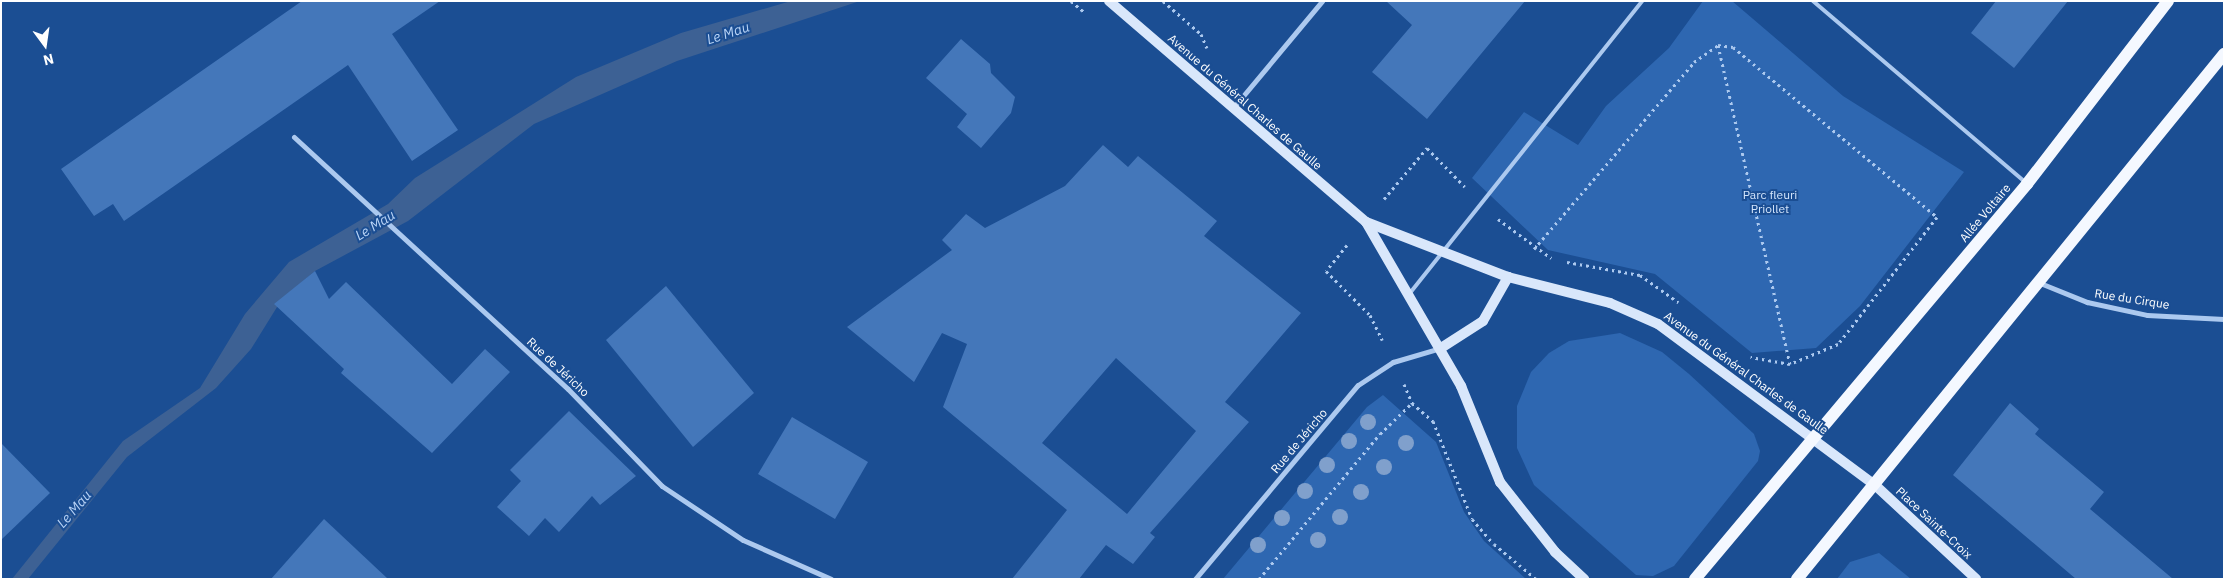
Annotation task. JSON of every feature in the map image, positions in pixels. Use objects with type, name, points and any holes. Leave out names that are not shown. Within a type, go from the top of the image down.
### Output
[{"type":"main road","name":"Avenue du Général Charles de Gaulle","points":[[1108,1],[1366,222],[1441,348],[1500,482],[1555,552],[1584,579]]},
{"type":"main road","name":"Allée Voltaire","points":[[1695,579],[2027,184],[2168,1]]},
{"type":"main road","points":[[1797,579],[2040,283],[2224,54]]},
{"type":"main road","name":"Avenue du Général Charles de Gaulle","points":[[1366,222],[1443,249],[1508,277],[1610,303],[1658,324],[1814,436],[1875,485]]},
{"type":"main road","points":[[1441,348],[1483,321],[1508,277]]},
{"type":"main road","name":"Place Sainte-Croix","points":[[1875,485],[1976,579]]},
{"type":"street","points":[[1233,108],[1322,1]]},
{"type":"street","name":"Rue de Jéricho","points":[[294,137],[568,389],[662,486],[743,540],[831,579]]},
{"type":"street","name":"Rue du Cirque","points":[[2040,283],[2086,302],[2147,315],[2224,320]]},
{"type":"street","name":"Rue de Jéricho","points":[[1196,579],[1358,385],[1393,362],[1441,348]]},
{"type":"lane","points":[[1408,295],[1642,1]]},
{"type":"lane","points":[[1813,1],[2027,184]]},
{"type":"path","points":[[1718,45],[1790,364]]},
{"type":"path","points":[[1555,260],[1534,250],[1694,62],[1718,45],[1733,48],[1762,67],[1937,217],[1838,344],[1790,364],[1748,354]]},
{"type":"path","points":[[1565,261],[1640,274],[1683,306]]},
{"type":"path","points":[[1259,579],[1380,434],[1412,403]]},
{"type":"green space","name":"Parc fleuri Priollet","points":[[1703,1],[1732,1],[1843,96],[1964,172],[1860,306],[1816,348],[1752,353],[1655,274],[1548,250],[1472,178],[1524,112],[1578,145],[1606,106],[1669,48]]},
{"type":"green space","points":[[1620,333],[1662,352],[1689,374],[1754,434],[1760,451],[1758,461],[1674,566],[1653,576],[1636,575],[1534,485],[1517,448],[1517,406],[1531,372],[1549,353],[1569,341]]},
{"type":"green space","points":[[1383,395],[1436,442],[1464,512],[1484,541],[1526,579],[1223,579],[1367,407]]},
{"type":"green space","points":[[1879,553],[1911,579],[1837,579],[1850,562]]},
{"type":"water","name":"Le Mau","points":[[791,1],[860,1],[677,61],[534,124],[408,221],[315,271],[282,299],[251,349],[216,388],[127,457],[28,579],[12,579],[123,441],[200,388],[245,314],[289,262],[388,204],[415,178],[576,77],[681,33]]},
{"type":"building","points":[[302,1],[440,1],[392,34],[458,130],[412,161],[348,65],[124,221],[113,204],[94,216],[61,169]]},
{"type":"building","points":[[1386,1],[1525,1],[1427,119],[1372,72],[1412,25]]},
{"type":"building","points":[[1996,1],[2068,1],[2014,68],[1971,33]]},
{"type":"building","points":[[961,39],[990,64],[991,73],[1015,97],[1011,113],[981,148],[957,127],[967,114],[926,78]]},
{"type":"building","points":[[1103,145],[1128,167],[1138,156],[1217,221],[1204,236],[1301,313],[1225,402],[1249,422],[1150,533],[1155,537],[1133,564],[1106,545],[1079,579],[1012,579],[1067,510],[943,407],[967,344],[942,333],[914,382],[847,327],[952,250],[942,240],[966,214],[985,228],[1065,186]],"holes":[[[1116,358],[1196,431],[1127,514],[1042,443]]]},
{"type":"building","points":[[315,271],[329,299],[346,282],[452,384],[485,349],[510,372],[432,453],[341,373],[344,369],[274,304]]},
{"type":"building","points":[[666,286],[754,393],[693,447],[606,340]]},
{"type":"building","points":[[2010,403],[2039,429],[2035,434],[2104,492],[2090,509],[2173,579],[2076,579],[1953,475]]},
{"type":"building","points":[[569,411],[636,476],[600,505],[592,496],[559,532],[545,518],[529,536],[497,507],[521,481],[510,470]]},
{"type":"building","points":[[792,417],[868,462],[835,519],[758,474]]},
{"type":"building","points":[[1,443],[50,493],[1,540]]},
{"type":"building","points":[[324,519],[388,579],[271,579]]}]
